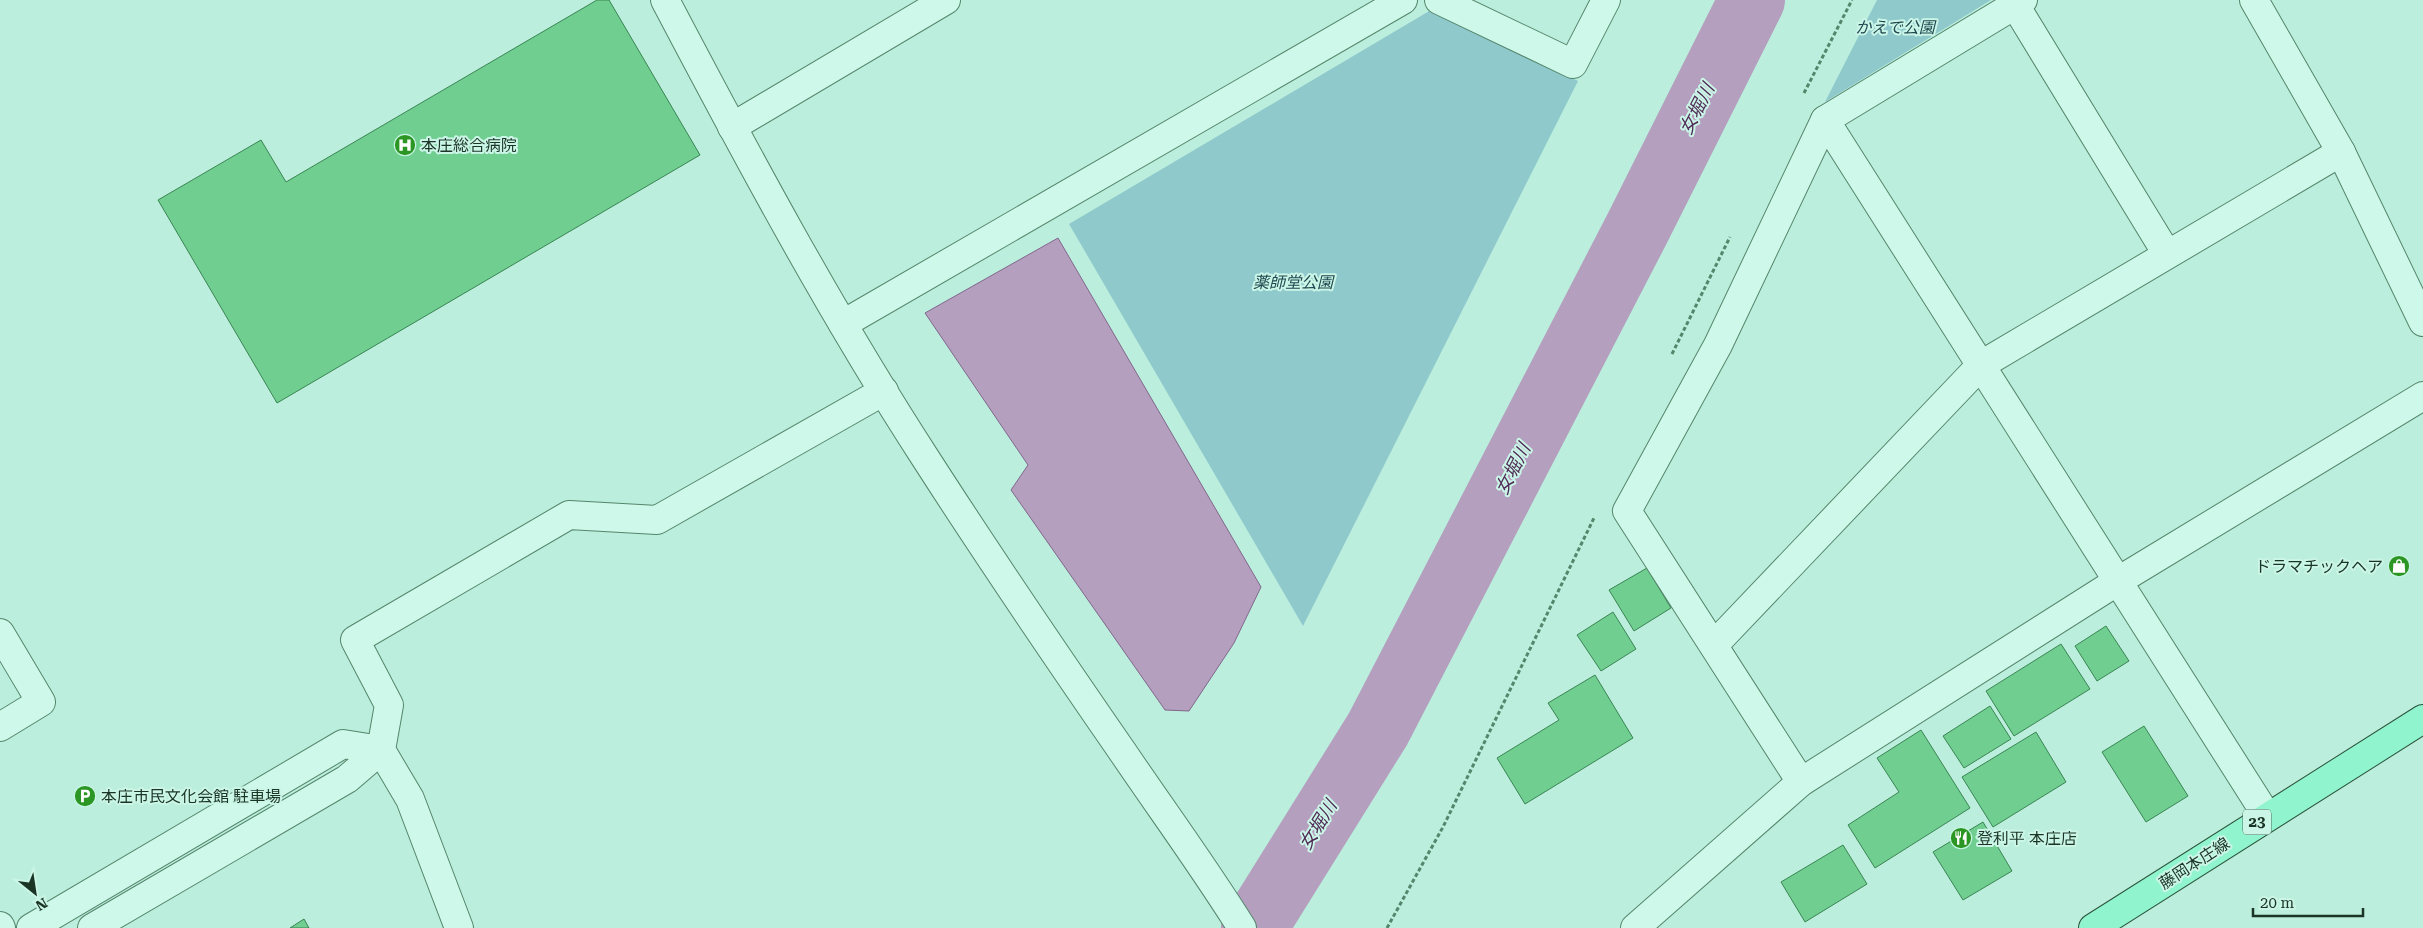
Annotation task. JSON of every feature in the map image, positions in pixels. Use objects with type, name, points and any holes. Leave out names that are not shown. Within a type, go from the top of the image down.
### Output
[{"type":"main road","name":"藤岡本庄線","points":[[2093,928],[2267,816],[2423,719]]},
{"type":"street","points":[[665,0],[732,127],[843,324],[925,458],[1123,753],[1201,863],[1242,928]]},
{"type":"street","points":[[732,127],[946,0]]},
{"type":"street","points":[[843,324],[1402,0]]},
{"type":"street","points":[[1439,0],[1573,64],[1606,0]]},
{"type":"street","points":[[2254,0],[2341,152],[2423,322]]},
{"type":"street","points":[[1801,782],[1627,511],[1718,345],[1825,120],[2019,2],[2167,254]]},
{"type":"street","points":[[1825,120],[2267,816]]},
{"type":"street","points":[[1714,644],[1981,365],[2341,152]]},
{"type":"street","points":[[92,928],[347,779],[381,750],[389,704],[355,640],[569,515],[656,520],[884,391]]},
{"type":"street","points":[[1635,928],[1801,782],[2118,581],[2423,396]]},
{"type":"street","points":[[0,633],[41,702],[0,727]]},
{"type":"street","points":[[31,928],[343,744],[381,750]]},
{"type":"street","points":[[381,750],[410,799],[458,928]]},
{"type":"green space","name":"かえで公園","points":[[1877,0],[1991,0],[1825,102]]},
{"type":"green space","name":"薬師堂公園","points":[[1431,10],[1578,81],[1303,626],[1069,224]]},
{"type":"shaded area","points":[[1058,238],[1261,587],[1234,643],[1189,711],[1165,710],[1011,490],[1028,465],[925,313]]},
{"type":"building","points":[[597,0],[609,0],[700,155],[277,403],[158,200],[261,140],[286,182]]},
{"type":"building","points":[[1647,568],[1671,608],[1634,631],[1609,590]]},
{"type":"building","points":[[1613,612],[1636,649],[1601,671],[1577,635]]},
{"type":"building","points":[[2106,626],[2129,661],[2097,681],[2075,646]]},
{"type":"building","points":[[2061,644],[2090,689],[2014,736],[1986,691]]},
{"type":"building","points":[[1595,675],[1633,738],[1525,804],[1497,758],[1559,720],[1548,703]]},
{"type":"building","points":[[1990,706],[2011,739],[1964,768],[1943,736]]},
{"type":"building","points":[[2144,726],[2188,796],[2146,822],[2102,752]]},
{"type":"building","points":[[1921,730],[1970,808],[1875,868],[1848,825],[1899,792],[1877,758]]},
{"type":"building","points":[[2036,732],[2066,782],[1993,827],[1962,777]]},
{"type":"building","points":[[1983,822],[2012,871],[1963,900],[1933,852]]},
{"type":"building","points":[[1843,845],[1867,884],[1805,922],[1781,882]]},
{"type":"building","points":[[304,919],[309,928],[290,928]]},
{"type":"waterway","name":"女堀川","points":[[1254,928],[1378,729],[1637,229],[1752,0]]},
{"type":"place","name":"本庄総合病院","points":[[405,145]]},
{"type":"place","name":"ドラマチックヘア","points":[[2399,566]]},
{"type":"place","name":"本庄市民文化会館 駐車場","points":[[85,796]]},
{"type":"place","name":"登利平 本庄店","points":[[1961,838]]}]
